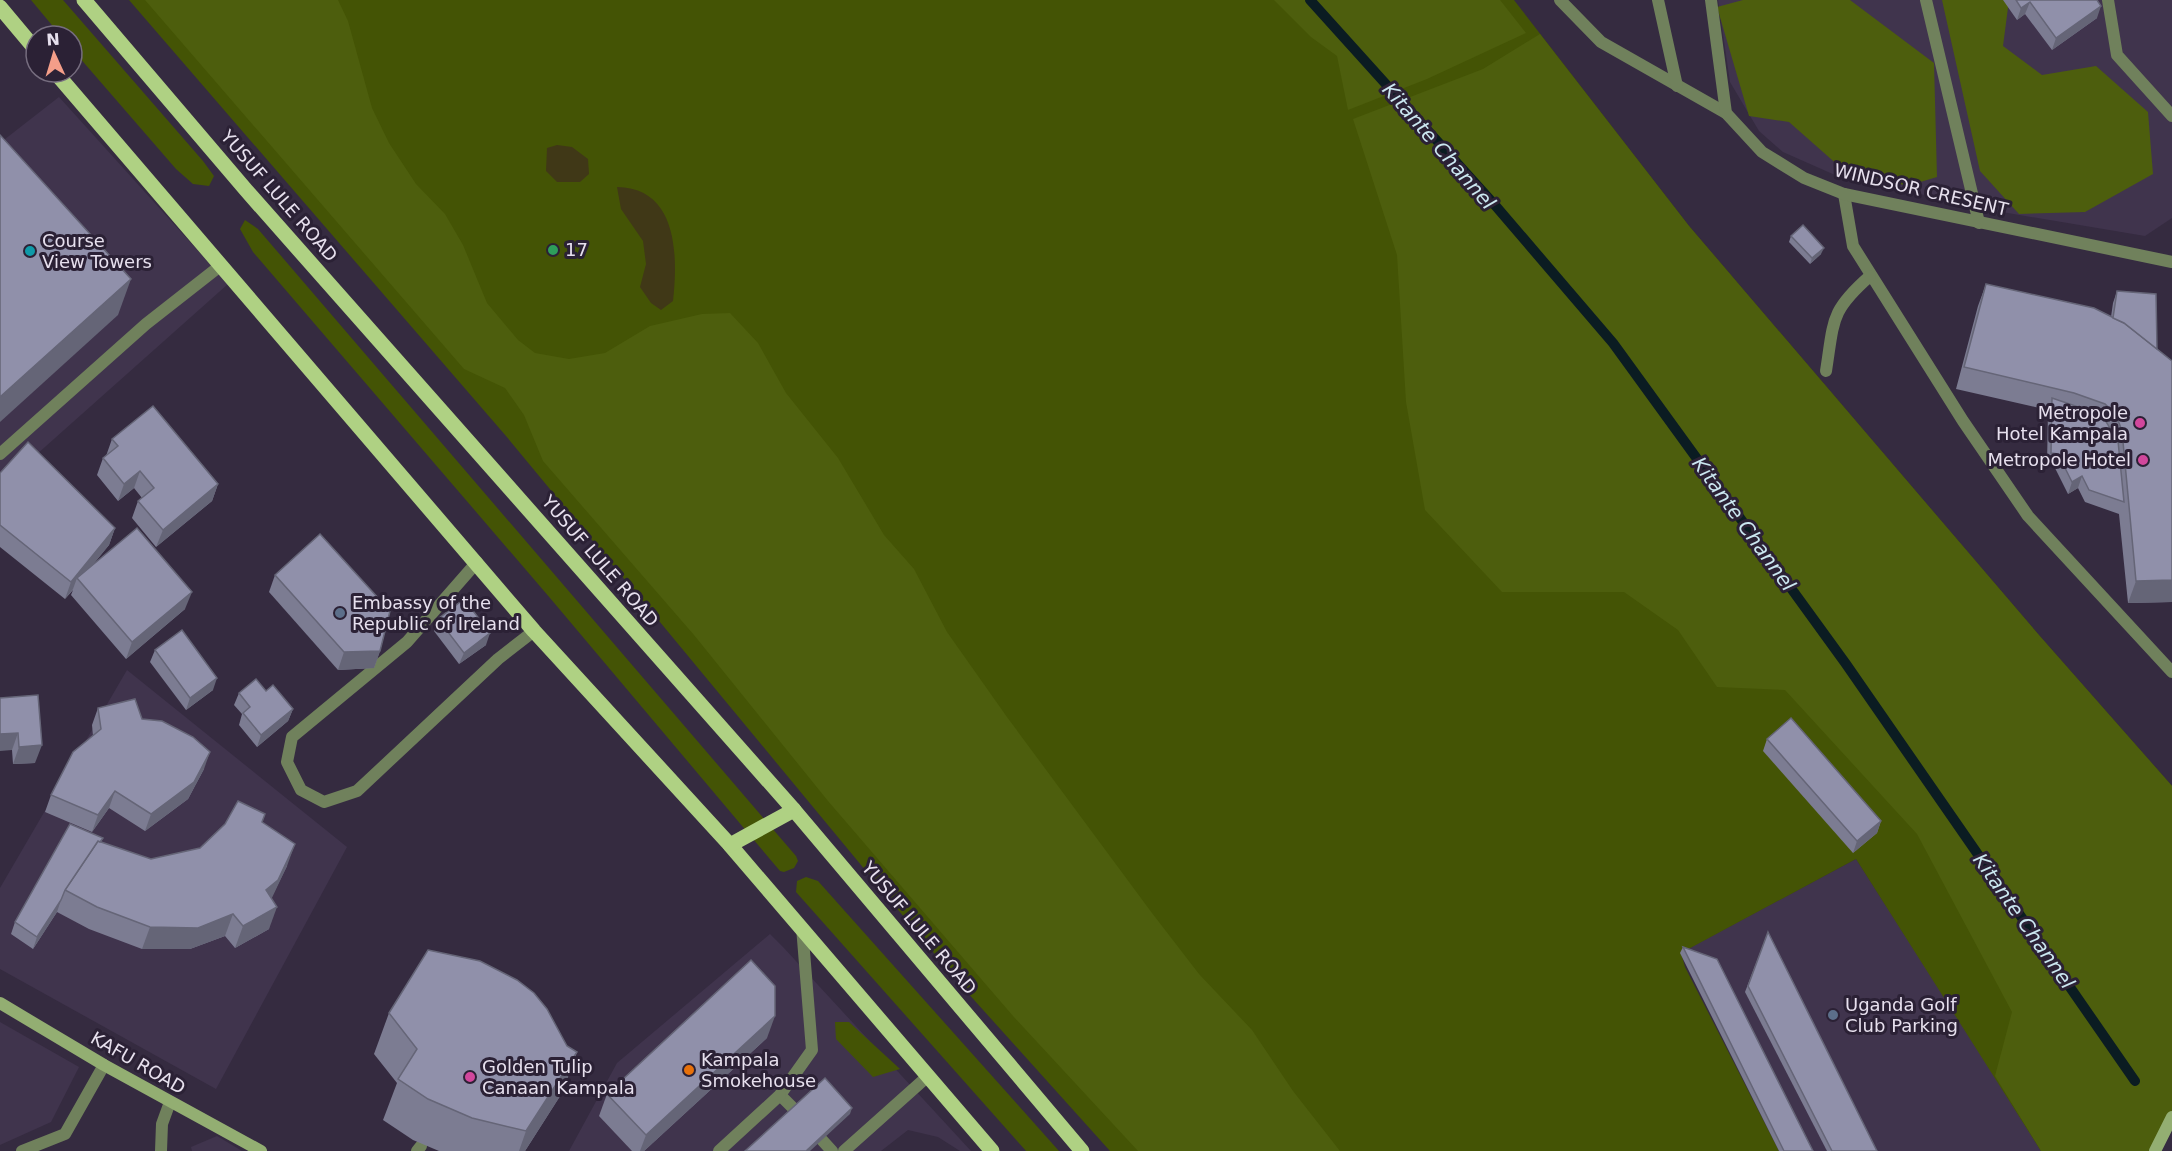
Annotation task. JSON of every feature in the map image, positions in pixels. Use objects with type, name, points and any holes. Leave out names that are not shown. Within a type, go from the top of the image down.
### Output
[{"type":"main road","name":"YUSUF LULE ROAD","points":[[84,0],[246,190],[794,810],[1082,1151]]},
{"type":"main road","points":[[0,7],[24,36]]},
{"type":"main road","points":[[65,84],[534,631],[730,845],[992,1151]]},
{"type":"main road","points":[[730,845],[794,810]]},
{"type":"main road","name":"KAFU ROAD","points":[[0,1003],[104,1065],[261,1151]]},
{"type":"main road","points":[[2155,1151],[2172,1118]]},
{"type":"street","name":"WINDSOR CRESENT","points":[[1560,0],[1601,42],[1726,113],[1762,152],[1804,178],[1844,194],[2172,262]]},
{"type":"street","points":[[1658,0],[1677,86]]},
{"type":"street","points":[[1711,0],[1726,113]]},
{"type":"street","points":[[1926,0],[1979,223]]},
{"type":"street","points":[[2108,0],[2116,55],[2172,116]]},
{"type":"street","points":[[1844,194],[1853,246],[1870,276],[1963,421],[2028,516],[2172,672]]},
{"type":"street","points":[[0,454],[146,324],[219,266]]},
{"type":"street","points":[[1826,371],[1834,315],[1850,294],[1870,276]]},
{"type":"street","points":[[477,562],[407,642],[292,737],[287,762],[301,790],[324,802],[357,791],[498,659],[534,631]]},
{"type":"street","points":[[719,1151],[780,1095],[812,1050],[802,927]]},
{"type":"street","points":[[22,1151],[65,1134],[104,1065]]},
{"type":"street","points":[[844,1151],[928,1076]]},
{"type":"street","points":[[780,1095],[794,1109]]},
{"type":"street","points":[[162,1151],[162,1124],[170,1102]]},
{"type":"street","points":[[822,1140],[832,1151]]},
{"type":"shaded area","points":[[1718,0],[2172,0],[2172,218],[2145,236],[1996,211],[1835,175],[1783,152],[1759,131],[1730,82]]},
{"type":"shaded area","points":[[59,97],[228,284],[0,487],[0,143]]},
{"type":"shaded area","points":[[127,670],[347,847],[216,1089],[0,969],[0,888]]},
{"type":"shaded area","name":"Uganda Golf Club Parking","points":[[1856,859],[2041,1151],[1780,1151],[1680,953]]},
{"type":"shaded area","points":[[770,934],[971,1151],[960,1151],[938,1137],[908,1130],[881,1151],[569,1151],[617,1063]]},
{"type":"shaded area","points":[[0,1022],[79,1067],[51,1122],[0,1145]]},
{"type":"shaded area","points":[[217,1136],[242,1151],[192,1151],[191,1147]]},
{"type":"green space","points":[[31,0],[63,0],[84,24],[51,24]]},
{"type":"green space","points":[[129,0],[1514,0],[1689,226],[2038,634],[2172,786],[2041,1151],[1856,859],[1681,953],[1685,967],[1779,1151],[1110,1151],[957,981],[506,436]]},
{"type":"green space","points":[[145,0],[338,0],[348,21],[372,108],[389,143],[416,184],[445,214],[463,245],[487,303],[518,340],[535,353],[569,359],[605,353],[650,326],[702,314],[730,313],[758,343],[786,393],[838,458],[884,535],[914,569],[947,632],[1007,717],[1152,913],[1199,974],[1252,1030],[1293,1091],[1340,1151],[1138,1151],[1013,1016],[828,801],[694,635],[543,461],[524,415],[505,388],[464,369]]},
{"type":"green space","points":[[1274,0],[1500,0],[1526,33],[1427,79],[1348,110],[1337,56],[1311,37]]},
{"type":"green space","points":[[1743,0],[1850,0],[1934,63],[1937,177],[1907,186],[1840,167],[1789,122],[1749,116],[1717,7]]},
{"type":"green space","points":[[1942,0],[2009,0],[2003,46],[2042,75],[2096,66],[2148,112],[2153,174],[2085,212],[2019,214],[1980,171]]},
{"type":"green space","points":[[84,24],[214,176],[209,186],[193,184],[176,169],[84,63]]},
{"type":"green space","points":[[1540,34],[1689,226],[2038,634],[2172,786],[2172,1114],[2157,1151],[2041,1151],[1995,1076],[2012,1012],[1917,834],[1785,690],[1717,687],[1678,630],[1624,592],[1502,592],[1425,510],[1406,402],[1397,255],[1353,119],[1483,69]]},
{"type":"green space","points":[[245,220],[258,229],[796,856],[798,861],[794,868],[784,872],[780,871],[550,598],[253,252],[240,229]]},
{"type":"green space","points":[[806,877],[818,881],[1059,1151],[1026,1151],[796,892],[797,881]]},
{"type":"green space","points":[[835,1022],[849,1022],[900,1069],[873,1077],[836,1039]]},
{"type":"sand","points":[[557,145],[572,147],[588,159],[589,174],[580,182],[557,182],[546,171],[547,148]]},
{"type":"sand","points":[[617,187],[637,190],[652,199],[663,212],[670,228],[674,245],[675,283],[673,301],[661,310],[651,303],[640,287],[646,264],[643,241],[621,209]]},
{"type":"building","points":[[2016,0],[2097,0],[2101,6],[2056,38],[2030,2],[2021,8]]},
{"type":"building","name":"Course View Towers","points":[[0,135],[131,279],[0,397]]},
{"type":"building","points":[[1803,225],[1824,248],[1812,258],[1791,236]]},
{"type":"building","name":"Metropole Hotel","points":[[1986,284],[2094,308],[2124,323],[2172,361],[2172,580],[2136,581],[2122,431],[2116,415],[2105,404],[2074,393],[1964,367]]},
{"type":"building","points":[[2117,291],[2156,294],[2157,349],[2124,323],[2113,318]]},
{"type":"building","points":[[2052,398],[2102,415],[2118,441],[2124,502],[2089,490],[2082,476],[2072,482],[2058,454],[2051,453]]},
{"type":"building","points":[[153,406],[218,484],[163,530],[138,501],[154,488],[140,471],[124,484],[103,458],[118,446],[112,439]]},
{"type":"building","points":[[28,442],[115,528],[71,582],[0,525],[0,473]]},
{"type":"building","points":[[137,528],[192,592],[132,642],[77,578]]},
{"type":"building","points":[[320,534],[390,611],[380,651],[344,652],[275,575]]},
{"type":"building","points":[[464,599],[490,633],[464,653],[438,619]]},
{"type":"building","points":[[182,630],[217,678],[190,698],[155,650]]},
{"type":"building","points":[[256,679],[266,691],[273,685],[293,709],[261,735],[243,713],[250,707],[239,693]]},
{"type":"building","points":[[38,695],[42,745],[19,747],[18,733],[0,734],[0,698]]},
{"type":"building","points":[[135,699],[142,719],[162,721],[193,737],[210,752],[194,782],[151,814],[115,791],[98,815],[51,795],[73,752],[101,729],[98,708]]},
{"type":"building","points":[[1791,718],[1881,821],[1857,841],[1767,739]]},
{"type":"building","points":[[238,801],[265,814],[262,822],[295,844],[278,880],[266,890],[277,907],[243,926],[233,914],[198,928],[150,927],[97,907],[65,890],[98,841],[151,859],[200,848],[225,824]]},
{"type":"building","points":[[70,824],[103,838],[100,842],[98,841],[65,890],[37,937],[15,922]]},
{"type":"building","points":[[1768,932],[1877,1151],[1832,1151],[1748,986]]},
{"type":"building","points":[[1683,947],[1717,959],[1813,1151],[1784,1151]]},
{"type":"building","name":"Golden Tulip Canaan Kampala","points":[[428,950],[480,961],[517,980],[534,993],[547,1009],[567,1046],[577,1052],[526,1131],[472,1118],[428,1099],[398,1079],[417,1049],[389,1013]]},
{"type":"building","points":[[751,960],[775,986],[775,1016],[646,1135],[607,1094]]},
{"type":"building","points":[[825,1078],[852,1108],[806,1151],[745,1151]]},
{"type":"waterway","name":"Kitante Channel","points":[[1310,0],[1494,204],[1613,343],[1846,664],[2135,1081]]},
{"type":"place","name":"17","points":[[553,250]]},
{"type":"place","name":"Course View Towers","points":[[30,251]]},
{"type":"place","name":"Metropole Hotel Kampala","points":[[2140,423]]},
{"type":"place","name":"Metropole Hotel","points":[[2143,460]]},
{"type":"place","name":"Embassy of the Republic of Ireland","points":[[340,613]]},
{"type":"place","name":"Uganda Golf Club Parking","points":[[1833,1015]]},
{"type":"place","name":"Kampala Smokehouse","points":[[689,1070]]},
{"type":"place","name":"Golden Tulip Canaan Kampala","points":[[470,1077]]}]
